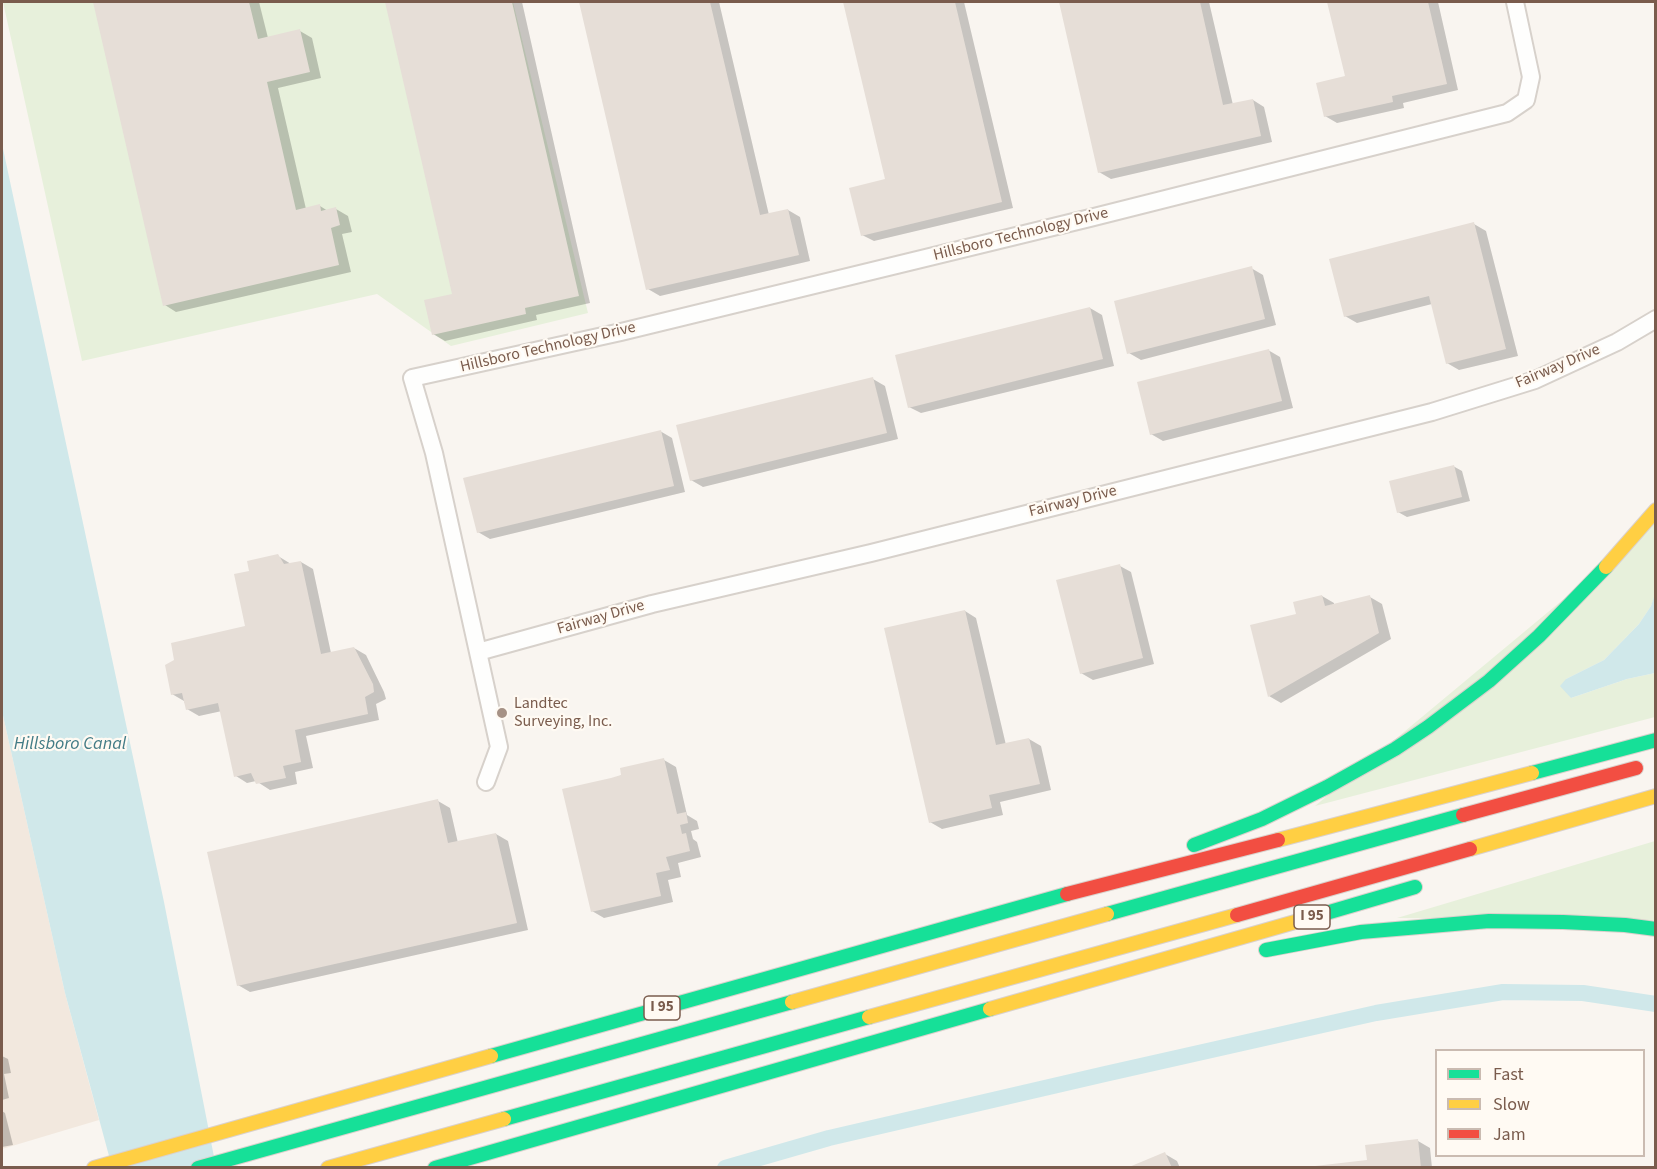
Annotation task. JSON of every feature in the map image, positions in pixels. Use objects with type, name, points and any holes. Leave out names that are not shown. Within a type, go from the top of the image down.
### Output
[{"type":"highway","points":[[1093,887],[1262,819],[1328,788],[1428,727],[1489,681],[1539,636],[1594,581],[1656,510]]},
{"type":"highway","name":"I 95","points":[[94,1167],[1093,887],[1656,741]]},
{"type":"highway","points":[[198,1167],[1644,766]]},
{"type":"highway","points":[[328,1167],[1656,796]]},
{"type":"highway","name":"I 95","points":[[435,1167],[1428,883]]},
{"type":"highway","points":[[1256,953],[1335,936],[1456,922],[1545,921],[1656,929]]},
{"type":"highway","points":[[967,1015],[1055,1005]]},
{"type":"street","name":"Hillsboro Technology Drive","points":[[478,651],[434,453],[412,378],[621,332],[1507,113],[1526,100],[1531,77],[1515,2]]},
{"type":"street","name":"Fairway Drive","points":[[478,651],[652,604],[902,545],[1432,412],[1535,380],[1617,342],[1656,319]]},
{"type":"street","points":[[478,651],[499,747],[486,782]]},
{"type":"shaded area","points":[[2,711],[65,993],[99,1120],[2,1149]]},
{"type":"green space","points":[[3,2],[513,2],[588,313],[451,346],[377,294],[82,361]]},
{"type":"green space","points":[[1655,523],[1656,594],[1651,606],[1639,624],[1604,660],[1566,679],[1571,698],[1627,679],[1655,673],[1655,717],[1315,806]]},
{"type":"green space","points":[[1655,841],[1655,920],[1397,918],[1615,853]]},
{"type":"water","name":"Hillsboro Canal","points":[[2,144],[164,902],[216,1167],[112,1167],[65,993],[2,711]]},
{"type":"water","points":[[1655,594],[1655,673],[1627,679],[1571,698],[1560,686],[1566,679],[1604,660],[1639,624],[1651,606]]},
{"type":"building","points":[[93,2],[249,2],[258,39],[300,29],[310,72],[267,82],[296,210],[320,204],[321,211],[336,207],[340,225],[331,228],[339,265],[163,306]]},
{"type":"building","points":[[385,2],[512,2],[579,296],[525,308],[526,314],[432,335],[424,300],[452,294]]},
{"type":"building","points":[[579,2],[710,2],[760,215],[788,209],[799,255],[646,290]]},
{"type":"building","points":[[843,2],[955,2],[1002,202],[861,236],[849,188],[885,179]]},
{"type":"building","points":[[1059,2],[1200,2],[1223,105],[1253,99],[1261,136],[1098,173]]},
{"type":"building","points":[[1327,2],[1428,2],[1447,84],[1392,96],[1393,102],[1324,117],[1316,83],[1345,76]]},
{"type":"building","points":[[1474,222],[1506,349],[1446,364],[1429,296],[1344,317],[1329,259]]},
{"type":"building","points":[[1252,266],[1265,319],[1127,354],[1114,301]]},
{"type":"building","points":[[1090,307],[1103,359],[908,408],[895,355]]},
{"type":"building","points":[[1269,349],[1282,401],[1150,435],[1137,382]]},
{"type":"building","points":[[873,377],[887,433],[690,481],[676,425]]},
{"type":"building","points":[[661,430],[674,486],[477,533],[463,478]]},
{"type":"building","points":[[1454,465],[1462,497],[1397,513],[1389,481]]},
{"type":"building","points":[[278,554],[284,564],[301,561],[321,654],[354,647],[373,684],[374,692],[365,697],[368,714],[295,730],[301,762],[283,766],[286,778],[256,784],[251,773],[234,777],[218,703],[186,710],[182,693],[171,695],[165,665],[174,660],[171,643],[245,626],[234,574],[249,571],[247,561]]},
{"type":"building","points":[[1120,564],[1143,658],[1080,674],[1056,580]]},
{"type":"building","points":[[1322,595],[1325,606],[1370,595],[1379,633],[1268,697],[1250,625],[1296,614],[1293,602]]},
{"type":"building","points":[[965,610],[996,745],[1029,738],[1040,784],[989,795],[992,808],[929,823],[884,628]]},
{"type":"building","points":[[664,758],[677,814],[686,812],[688,823],[680,825],[682,834],[686,833],[690,851],[666,857],[670,870],[656,873],[661,896],[591,912],[562,789],[621,775],[620,768]]},
{"type":"building","points":[[438,799],[448,843],[496,833],[517,923],[237,986],[207,852]]},
{"type":"building","points":[[1418,1139],[1421,1168],[1316,1168],[1315,1166],[1367,1160],[1365,1145]]},
{"type":"building","points":[[1165,1152],[1172,1168],[1129,1168],[1129,1167]]},
{"type":"waterway","points":[[725,1168],[829,1138],[1376,1013],[1503,992],[1583,993],[1656,1004]]},
{"type":"traffic: fast","points":[[1194,845],[1262,819],[1327,787],[1395,749],[1428,727],[1489,681],[1539,636],[1606,567]]},
{"type":"traffic: fast","points":[[1532,773],[1656,740]]},
{"type":"traffic: fast","points":[[1107,914],[1463,815]]},
{"type":"traffic: fast","points":[[1316,916],[1415,887]]},
{"type":"traffic: fast","points":[[491,1056],[1067,894]]},
{"type":"traffic: fast","points":[[1266,950],[1361,932],[1489,921],[1563,922],[1656,929]]},
{"type":"traffic: fast","points":[[198,1168],[792,1002]]},
{"type":"traffic: fast","points":[[435,1168],[990,1009]]},
{"type":"traffic: fast","points":[[504,1119],[869,1017]]},
{"type":"traffic: slow","points":[[1606,567],[1656,510]]},
{"type":"traffic: slow","points":[[1278,840],[1532,773]]},
{"type":"traffic: slow","points":[[1470,849],[1656,796]]},
{"type":"traffic: slow","points":[[792,1002],[1107,914]]},
{"type":"traffic: slow","points":[[869,1017],[1237,915]]},
{"type":"traffic: slow","points":[[990,1009],[1316,916]]},
{"type":"traffic: slow","points":[[94,1168],[491,1056]]},
{"type":"traffic: slow","points":[[328,1168],[504,1119]]},
{"type":"traffic: jam","points":[[1463,815],[1636,768]]},
{"type":"traffic: jam","points":[[1067,894],[1278,840]]},
{"type":"traffic: jam","points":[[1237,915],[1470,849]]},
{"type":"place","name":"Landtec Surveying, Inc.","points":[[502,713]]}]
